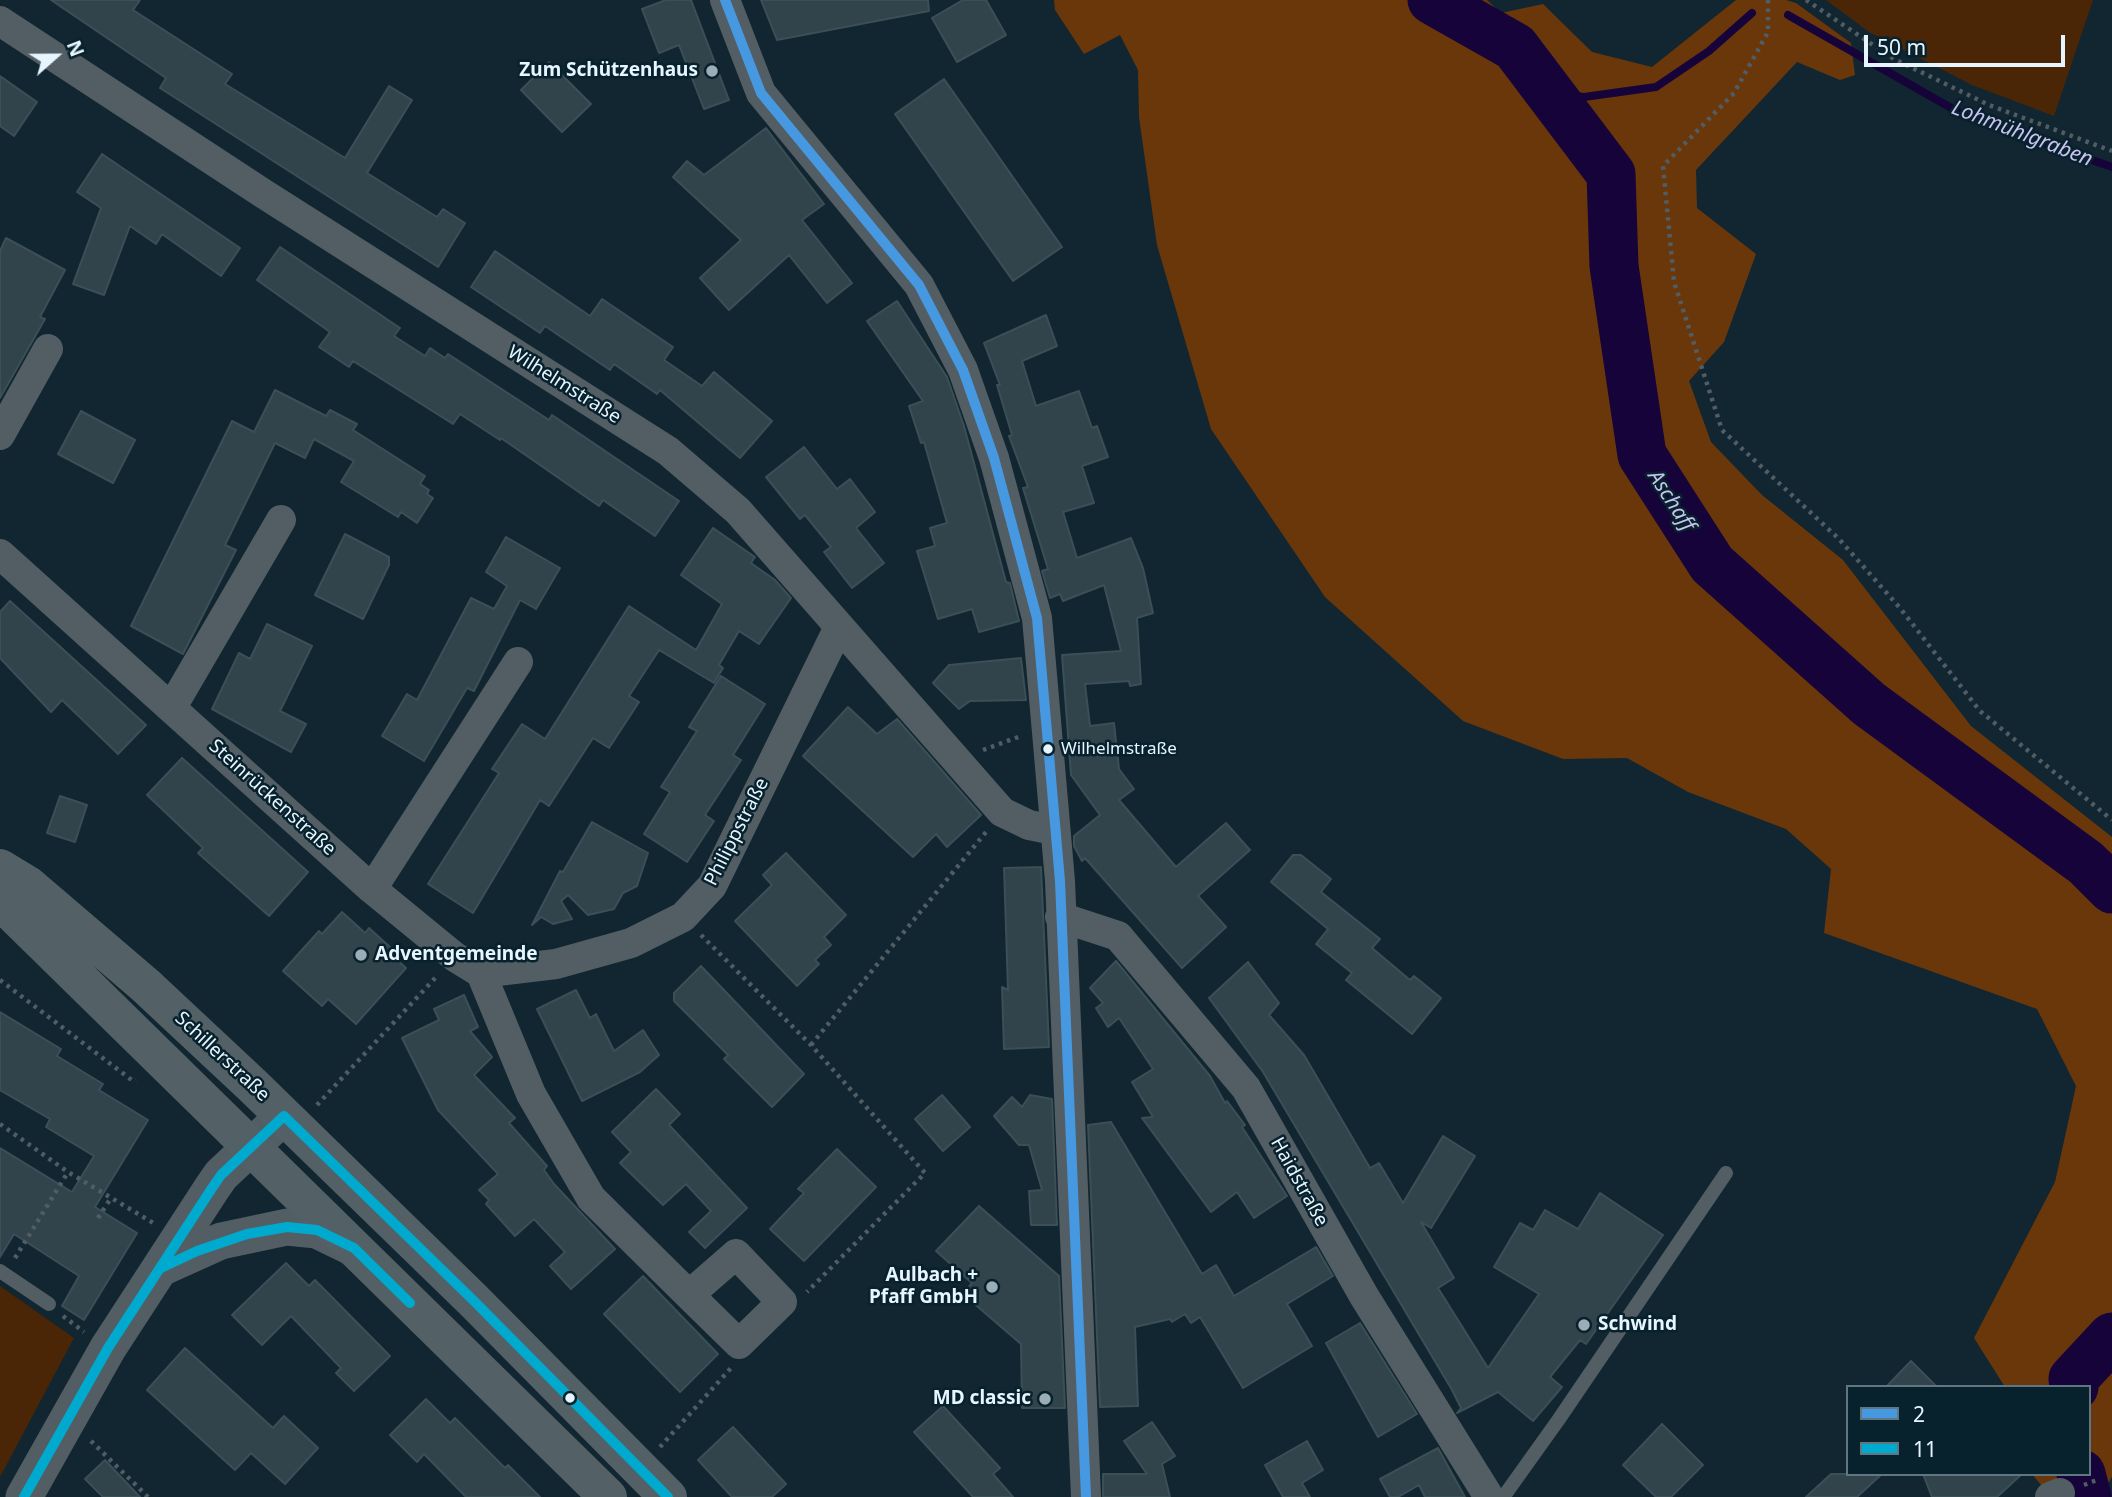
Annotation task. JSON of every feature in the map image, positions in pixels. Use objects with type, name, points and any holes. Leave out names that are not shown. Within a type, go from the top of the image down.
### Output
[{"type":"main road","name":"Schillerstraße","points":[[0,868],[28,885],[300,1112],[655,1484]]},
{"type":"main road","points":[[0,901],[251,1150],[608,1497]]},
{"type":"street","points":[[725,0],[761,93],[919,285],[963,370],[994,458],[1037,618],[1060,917],[1086,1497]]},
{"type":"street","name":"Wilhelmstraße","points":[[0,21],[264,194],[668,451],[738,511],[1002,812],[1029,825],[1054,830]]},
{"type":"street","points":[[0,436],[48,349]]},
{"type":"street","points":[[172,707],[281,520]]},
{"type":"street","name":"Steinrückenstraße","points":[[0,554],[372,889],[455,957],[481,972]]},
{"type":"street","name":"Philippstraße","points":[[481,972],[556,964],[631,943],[683,917],[712,886],[839,627]]},
{"type":"street","points":[[372,889],[518,662]]},
{"type":"street","name":"Haidstraße","points":[[1060,917],[1118,936],[1246,1088],[1364,1296],[1489,1497]]},
{"type":"street","points":[[481,972],[531,1094],[591,1198],[739,1344],[782,1302],[736,1254],[690,1295]]},
{"type":"street","points":[[24,1497],[108,1348],[221,1175],[300,1112]]},
{"type":"street","points":[[161,1268],[221,1241],[287,1227],[317,1230],[354,1248]]},
{"type":"lane","points":[[1497,1497],[1504,1496],[1559,1419],[1726,1173]]},
{"type":"lane","points":[[3,1272],[49,1304]]},
{"type":"path","points":[[1768,0],[1768,32],[1734,93],[1663,166],[1674,282],[1722,430],[1839,539],[1900,608],[1980,711],[2112,820]]},
{"type":"path","points":[[1806,0],[1894,59],[1989,105],[2112,151]]},
{"type":"path","points":[[811,1045],[1002,812]]},
{"type":"path","points":[[683,917],[811,1045],[925,1173],[812,1290],[782,1302]]},
{"type":"path","points":[[300,1112],[455,957]]},
{"type":"path","points":[[0,980],[133,1082],[171,1071]]},
{"type":"path","points":[[0,1124],[68,1172],[152,1223]]},
{"type":"path","points":[[3,1272],[68,1172]]},
{"type":"path","points":[[98,1218],[111,1198]]},
{"type":"path","points":[[655,1484],[731,1368],[739,1344]]},
{"type":"path","points":[[67,1420],[107,1455],[148,1497]]},
{"type":"shaded area","points":[[1054,0],[1487,0],[1501,13],[1543,4],[1592,52],[1652,67],[1736,0],[1786,0],[1796,3],[1851,43],[1855,75],[1840,80],[1797,62],[1696,170],[1697,208],[1756,254],[1724,342],[1689,381],[1711,442],[1762,495],[1843,560],[1971,726],[2112,837],[2112,1477],[2099,1497],[2051,1497],[2034,1476],[2091,1476],[2091,1385],[2004,1385],[1974,1338],[2055,1182],[2076,1086],[2037,1009],[1824,933],[1831,869],[1786,829],[1688,792],[1627,758],[1563,759],[1463,721],[1325,597],[1211,429],[1157,245],[1139,117],[1138,70],[1120,35],[1084,54],[1055,10]]},
{"type":"shaded area","points":[[1826,0],[2093,0],[2054,116],[1972,85],[1869,32]]},
{"type":"shaded area","points":[[0,1286],[74,1338],[0,1477]]},
{"type":"building","points":[[51,0],[140,0],[133,10],[232,74],[225,84],[345,158],[389,86],[412,100],[367,173],[437,217],[443,209],[465,223],[438,267],[160,88],[166,78]]},
{"type":"building","points":[[666,0],[691,0],[729,100],[704,109],[679,45],[659,53],[642,9]]},
{"type":"building","points":[[761,0],[928,0],[929,11],[777,40]]},
{"type":"building","points":[[963,0],[986,0],[1006,35],[957,62],[932,18]]},
{"type":"building","points":[[549,62],[591,104],[562,132],[521,90]]},
{"type":"building","points":[[0,76],[37,102],[14,136],[0,126]]},
{"type":"building","points":[[944,79],[1062,247],[1013,281],[895,114]]},
{"type":"building","points":[[766,128],[824,204],[802,220],[852,283],[827,303],[789,255],[729,310],[700,278],[741,240],[673,177],[687,161],[704,175]]},
{"type":"building","points":[[102,154],[240,248],[221,276],[162,234],[156,244],[130,226],[104,295],[73,284],[101,208],[77,192]]},
{"type":"building","points":[[6,238],[65,270],[40,317],[45,319],[0,398],[0,251]]},
{"type":"building","points":[[280,247],[400,328],[394,336],[425,356],[430,348],[445,358],[448,354],[549,420],[552,415],[679,501],[655,536],[603,500],[599,506],[501,438],[500,440],[460,414],[453,424],[353,361],[349,367],[319,347],[330,332],[257,280]]},
{"type":"building","points":[[495,251],[590,316],[602,299],[673,347],[664,360],[702,386],[714,372],[772,421],[740,458],[660,390],[657,394],[614,364],[610,370],[545,326],[540,333],[471,287]]},
{"type":"building","points":[[897,301],[947,377],[964,426],[1019,621],[979,632],[972,609],[938,619],[917,551],[935,546],[930,528],[947,523],[924,442],[921,443],[909,406],[923,401],[867,321]]},
{"type":"building","points":[[1046,315],[1057,346],[1022,361],[1036,406],[1079,391],[1092,428],[1097,426],[1108,457],[1082,466],[1094,503],[1063,512],[1077,558],[1131,538],[1143,568],[1153,613],[1137,618],[1141,684],[1130,686],[1129,681],[1085,684],[1090,726],[1114,723],[1119,769],[1134,789],[1119,800],[1176,867],[1226,823],[1250,850],[1198,896],[1226,927],[1182,968],[1085,858],[1082,861],[1074,846],[1074,836],[1100,815],[1071,775],[1062,655],[1121,651],[1104,585],[1063,601],[1060,594],[1050,598],[1042,571],[1048,569],[1023,488],[1028,487],[1009,436],[1012,435],[997,385],[1000,385],[984,343]]},
{"type":"building","points":[[275,390],[326,416],[330,410],[357,424],[353,430],[425,476],[420,484],[429,490],[427,494],[433,498],[417,523],[401,512],[398,517],[341,482],[354,461],[314,439],[305,458],[275,443],[225,545],[236,550],[183,654],[131,626],[232,421],[254,432]]},
{"type":"building","points":[[81,411],[135,440],[113,483],[58,454]]},
{"type":"building","points":[[804,447],[837,489],[850,479],[875,512],[856,528],[884,563],[852,588],[824,552],[831,547],[805,515],[800,519],[766,477]]},
{"type":"building","points":[[713,528],[755,557],[751,563],[775,580],[791,598],[759,644],[739,631],[719,665],[723,668],[714,683],[659,650],[629,696],[639,702],[609,748],[593,738],[549,806],[540,800],[473,913],[428,884],[499,773],[492,769],[522,724],[545,739],[629,606],[696,650],[722,604],[681,575]]},
{"type":"building","points":[[345,534],[389,557],[389,565],[363,619],[315,595]]},
{"type":"building","points":[[506,537],[560,568],[536,609],[520,600],[474,691],[467,688],[424,761],[382,736],[407,694],[417,700],[471,598],[494,609],[507,586],[486,572]]},
{"type":"building","points":[[10,601],[146,725],[118,754],[62,700],[51,712],[0,658],[0,612]]},
{"type":"building","points":[[267,624],[312,646],[280,711],[306,724],[291,752],[212,709],[239,653],[250,659]]},
{"type":"building","points":[[1021,658],[1026,700],[970,701],[959,709],[933,683],[949,665]]},
{"type":"building","points":[[721,676],[765,704],[733,755],[741,760],[705,815],[714,821],[687,862],[644,834],[670,792],[661,787],[697,731],[689,727]]},
{"type":"building","points":[[848,707],[877,734],[897,719],[981,815],[947,847],[936,834],[913,857],[803,756]]},
{"type":"building","points":[[182,758],[308,872],[269,916],[198,853],[203,848],[147,795]]},
{"type":"building","points":[[60,796],[87,805],[75,842],[47,833]]},
{"type":"building","points":[[592,822],[648,853],[637,886],[623,893],[614,909],[588,915],[568,895],[561,901],[572,919],[553,924],[541,917],[532,925],[560,871],[563,872]]},
{"type":"building","points":[[786,853],[846,915],[824,937],[831,945],[815,960],[819,964],[797,986],[735,921],[772,885],[763,875]]},
{"type":"building","points":[[1293,855],[1301,855],[1331,879],[1321,892],[1380,939],[1372,948],[1410,980],[1414,976],[1441,998],[1412,1034],[1346,980],[1352,973],[1316,944],[1328,929],[1271,882]]},
{"type":"building","points":[[1041,867],[1049,1047],[1004,1049],[1002,987],[1008,990],[1004,868]]},
{"type":"building","points":[[342,912],[365,933],[369,928],[391,948],[388,952],[406,968],[356,1024],[328,999],[322,1006],[283,971],[319,931],[322,934]]},
{"type":"building","points":[[1116,961],[1210,1076],[1225,1103],[1227,1101],[1245,1125],[1242,1127],[1287,1196],[1254,1218],[1237,1192],[1211,1212],[1142,1118],[1153,1117],[1132,1082],[1153,1069],[1119,1018],[1108,1027],[1096,1008],[1103,1003],[1090,988]]},
{"type":"building","points":[[1248,962],[1279,1003],[1269,1015],[1304,1055],[1370,1168],[1379,1163],[1403,1203],[1443,1136],[1475,1156],[1431,1228],[1421,1222],[1454,1278],[1438,1288],[1488,1368],[1539,1294],[1494,1267],[1520,1223],[1533,1230],[1545,1210],[1578,1229],[1600,1193],[1663,1235],[1586,1344],[1580,1340],[1550,1377],[1562,1387],[1533,1421],[1498,1392],[1457,1413],[1461,1408],[1452,1390],[1263,1072],[1209,998]]},
{"type":"building","points":[[701,966],[804,1074],[772,1107],[724,1059],[728,1055],[674,1001],[674,993]]},
{"type":"building","points":[[576,990],[590,1018],[596,1014],[614,1051],[643,1030],[659,1055],[640,1072],[582,1101],[537,1009]]},
{"type":"building","points":[[464,995],[478,1027],[470,1031],[492,1057],[474,1075],[515,1118],[509,1123],[547,1166],[544,1170],[554,1184],[615,1249],[571,1289],[550,1266],[565,1252],[534,1219],[515,1236],[486,1204],[489,1200],[479,1190],[498,1174],[438,1110],[402,1038],[439,1020],[434,1009]]},
{"type":"building","points":[[0,1012],[61,1049],[57,1056],[103,1084],[99,1090],[148,1120],[95,1207],[137,1233],[84,1320],[62,1306],[79,1276],[14,1234],[0,1257],[0,1148],[72,1192],[94,1156],[46,1127],[50,1119],[0,1090]]},
{"type":"building","points":[[656,1089],[680,1114],[669,1125],[747,1208],[705,1248],[689,1232],[711,1211],[686,1184],[663,1205],[620,1163],[631,1152],[612,1132]]},
{"type":"building","points":[[942,1095],[970,1127],[943,1151],[915,1119]]},
{"type":"building","points":[[1030,1095],[1052,1099],[1057,1225],[1031,1225],[1029,1191],[1042,1190],[1029,1145],[1019,1145],[994,1116],[1012,1097],[1022,1107]]},
{"type":"building","points":[[1111,1122],[1202,1274],[1216,1265],[1234,1296],[1316,1247],[1333,1276],[1287,1304],[1312,1346],[1243,1388],[1200,1317],[1191,1323],[1185,1314],[1172,1322],[1170,1319],[1135,1327],[1138,1406],[1100,1407],[1088,1125]]},
{"type":"building","points":[[837,1149],[876,1187],[804,1261],[770,1229],[804,1193],[798,1189]]},
{"type":"building","points":[[979,1206],[1059,1276],[1065,1408],[1022,1408],[1021,1344],[963,1294],[972,1283],[936,1251]]},
{"type":"building","points":[[286,1263],[309,1286],[315,1280],[390,1356],[354,1391],[336,1373],[341,1368],[291,1316],[262,1345],[232,1315]]},
{"type":"building","points":[[643,1276],[718,1354],[680,1392],[604,1314]]},
{"type":"building","points":[[1360,1323],[1417,1414],[1378,1437],[1326,1343]]},
{"type":"building","points":[[185,1348],[273,1428],[284,1416],[318,1448],[285,1484],[251,1453],[235,1470],[147,1390]]},
{"type":"building","points":[[1911,1361],[1935,1385],[1888,1385]]},
{"type":"building","points":[[426,1399],[450,1423],[455,1418],[505,1468],[508,1465],[540,1497],[466,1497],[424,1454],[417,1462],[390,1435]]},
{"type":"building","points":[[943,1406],[1000,1468],[993,1474],[1013,1497],[973,1497],[914,1432]]},
{"type":"building","points":[[1152,1422],[1175,1456],[1162,1464],[1170,1497],[1103,1497],[1103,1474],[1147,1474],[1124,1441]]},
{"type":"building","points":[[1662,1424],[1703,1465],[1671,1497],[1656,1497],[1623,1465]]},
{"type":"building","points":[[733,1427],[786,1484],[772,1497],[732,1497],[698,1460]]},
{"type":"building","points":[[1307,1441],[1323,1470],[1302,1483],[1310,1497],[1283,1497],[1265,1465]]},
{"type":"building","points":[[1438,1448],[1465,1497],[1425,1497],[1419,1485],[1398,1497],[1390,1497],[1380,1479]]},
{"type":"building","points":[[105,1460],[140,1497],[103,1497],[85,1479]]},
{"type":"building","points":[[1831,1474],[1880,1476],[1857,1497],[1806,1497]]},
{"type":"building","points":[[1924,1476],[2020,1476],[1997,1497],[1932,1497]]},
{"type":"waterway","name":"Aschaff","points":[[1432,0],[1515,47],[1611,174],[1614,266],[1642,455],[1712,564],[1869,704],[2086,863],[2112,889]]},
{"type":"waterway","name":"Lohmühlgraben","points":[[1550,93],[1584,97],[1656,87],[1709,51],[1752,13]]},
{"type":"waterway","name":"Lohmühlgraben","points":[[1788,15],[1967,117],[2112,167]]},
{"type":"waterway","name":"Aschaff","points":[[2074,1385],[2073,1379],[2112,1337]]},
{"type":"waterway","name":"Aschaff","points":[[2082,1476],[2087,1497]]},
{"type":"transit line","name":"2","points":[[725,0],[761,93],[919,285],[963,370],[994,458],[1037,618],[1060,881],[1086,1497]]},
{"type":"transit line","name":"11","points":[[24,1497],[108,1348],[212,1188],[221,1175],[284,1116],[474,1301],[668,1497]]},
{"type":"transit line","name":"11","points":[[161,1268],[197,1251],[247,1234],[287,1227],[317,1230],[354,1248],[410,1303]]},
{"type":"place","name":"Zum Schützenhaus","points":[[712,71]]},
{"type":"place","name":"Wilhelmstraße","points":[[1048,749]]},
{"type":"place","name":"Adventgemeinde","points":[[361,955]]},
{"type":"place","name":"Aulbach + Pfaff GmbH","points":[[992,1287]]},
{"type":"place","name":"Schwind","points":[[1584,1325]]},
{"type":"place","name":"MD classic","points":[[1045,1399]]}]
